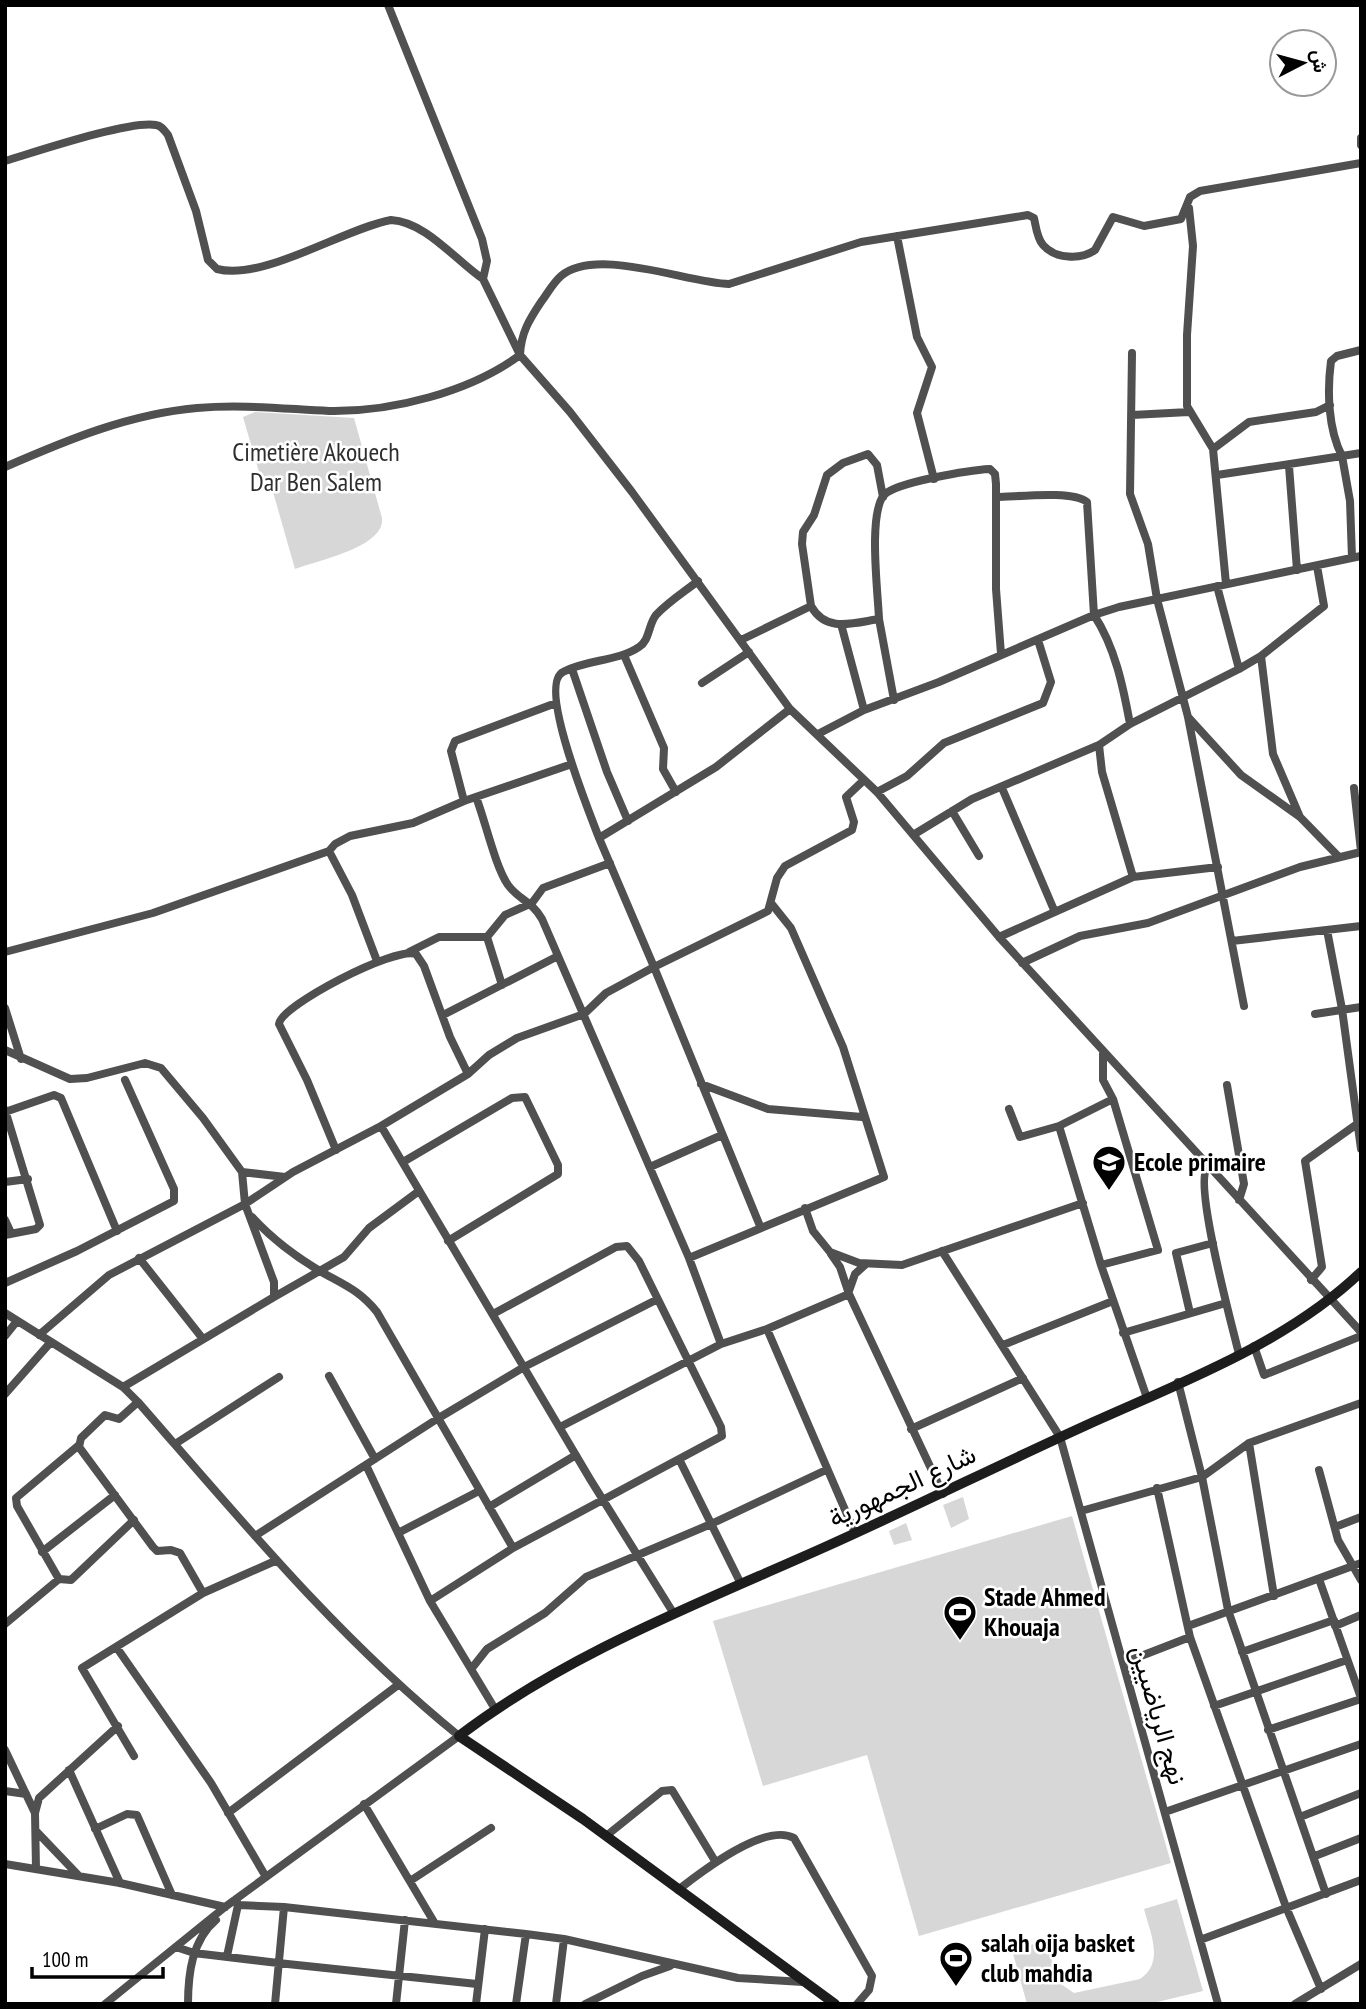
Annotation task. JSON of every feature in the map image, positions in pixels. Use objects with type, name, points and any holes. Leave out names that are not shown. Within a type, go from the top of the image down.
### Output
[{"type":"main road","name":"شارع الجمهورية","points":[[459,1736],[495,1709],[588,1657],[674,1614],[943,1494],[1239,1354],[1330,1301],[1361,1272]]},
{"type":"main road","points":[[482,1718],[477,1734],[483,1753]]},
{"type":"main road","points":[[459,1736],[606,1836],[835,2004]]},
{"type":"street","points":[[388,5],[482,239],[487,261],[483,279]]},
{"type":"street","points":[[5,161],[124,128],[155,124],[168,135],[196,211],[208,260],[217,269],[233,270],[269,263],[391,220],[401,220],[483,279],[520,355],[570,412],[790,709],[877,792],[999,937],[1103,1054],[1361,1334],[1264,1375],[1254,1346]]},
{"type":"street","points":[[1361,138],[1361,145]]},
{"type":"street","points":[[1239,669],[1222,585],[1217,475],[1213,449],[1205,432],[1189,412],[1187,335],[1193,246],[1189,197],[1204,190],[1361,163]]},
{"type":"street","points":[[5,467],[99,429],[144,416],[237,406],[330,411],[385,405],[455,390],[492,373],[520,355],[524,327],[556,282],[569,271],[595,266],[652,269],[729,284],[861,242],[1028,215],[1033,216],[1044,246],[1055,254],[1073,257],[1096,250],[1112,218],[1134,225],[1170,223],[1181,219],[1189,204]]},
{"type":"street","points":[[897,236],[917,337],[932,367],[917,413],[934,479]]},
{"type":"street","points":[[818,734],[864,710],[894,700],[1094,615],[1357,557],[1350,501],[1330,405],[1331,361],[1337,356],[1361,350]]},
{"type":"street","points":[[1132,353],[1130,494],[1147,544],[1157,599],[1188,717],[1244,1006]]},
{"type":"street","points":[[1213,449],[1250,422],[1316,412],[1330,405]]},
{"type":"street","points":[[1132,415],[1189,412]]},
{"type":"street","points":[[1217,475],[1361,453]]},
{"type":"street","points":[[879,620],[841,624],[823,622],[811,606],[802,536],[814,515],[827,475],[843,463],[868,454],[877,465],[883,497],[876,520],[879,620],[894,700]]},
{"type":"street","points":[[1289,466],[1297,570]]},
{"type":"street","points":[[883,497],[894,489],[966,470],[990,469],[996,478],[996,589],[1001,654]]},
{"type":"street","points":[[996,497],[1044,496],[1086,500],[1090,514],[1094,615],[1122,682],[1130,724]]},
{"type":"street","points":[[913,835],[972,799],[1099,745],[1130,724],[1183,699],[1261,656],[1324,606],[1317,566]]},
{"type":"street","points":[[698,582],[658,613],[650,623],[644,643],[624,655],[559,675],[555,689],[556,703],[572,764],[599,838],[760,1226]]},
{"type":"street","points":[[741,640],[811,606]]},
{"type":"street","points":[[841,624],[864,710]]},
{"type":"street","points":[[877,792],[907,776],[944,743],[1044,704],[1051,682],[1038,640]]},
{"type":"street","points":[[702,683],[749,652]]},
{"type":"street","points":[[624,655],[664,748],[663,769],[676,792]]},
{"type":"street","points":[[1261,656],[1273,754],[1300,817]]},
{"type":"street","points":[[572,669],[607,772],[628,821]]},
{"type":"street","points":[[464,801],[451,751],[455,741],[556,703]]},
{"type":"street","points":[[599,838],[716,767],[790,709]]},
{"type":"street","points":[[1188,717],[1241,775],[1300,817],[1338,856]]},
{"type":"street","points":[[1099,745],[1102,772],[1133,877]]},
{"type":"street","points":[[5,952],[153,913],[329,851],[335,844],[350,836],[402,827],[464,801],[572,764]]},
{"type":"street","points":[[39,1335],[90,1290],[139,1258],[246,1208],[285,1177],[381,1126],[468,1074],[489,1055],[517,1038],[584,1014],[606,993],[766,913],[777,878],[785,866],[852,830],[854,822],[846,797],[864,780]]},
{"type":"street","points":[[1002,788],[1054,910]]},
{"type":"street","points":[[1022,963],[1080,936],[1148,923],[1300,866],[1361,851],[1354,788]]},
{"type":"street","points":[[476,797],[506,880],[516,893],[532,903],[584,1014],[689,1258],[721,1344]]},
{"type":"street","points":[[953,811],[979,856]]},
{"type":"street","points":[[329,851],[352,895],[377,961]]},
{"type":"street","points":[[502,985],[487,937],[494,925],[510,910],[532,903],[543,888],[610,863]]},
{"type":"street","points":[[999,937],[1054,910],[1133,877],[1218,867]]},
{"type":"street","points":[[689,1258],[760,1226],[884,1177],[862,1117],[843,1047],[791,928],[771,903]]},
{"type":"street","points":[[1232,941],[1361,926]]},
{"type":"street","points":[[1327,930],[1342,1009],[1361,1149]]},
{"type":"street","points":[[336,1150],[279,1019],[284,1012],[304,999],[377,961],[410,952],[439,937],[487,937]]},
{"type":"street","points":[[410,952],[421,959],[468,1074]]},
{"type":"street","points":[[443,1015],[558,956]]},
{"type":"street","points":[[1315,1014],[1361,1007]]},
{"type":"street","points":[[5,1008],[21,1059]]},
{"type":"street","points":[[5,1050],[70,1079],[87,1078],[145,1063],[161,1068],[203,1118],[242,1172],[246,1208],[274,1283],[274,1297]]},
{"type":"street","points":[[1103,1054],[1103,1080],[1113,1099],[1158,1250]]},
{"type":"street","points":[[5,1283],[172,1204],[175,1196],[125,1080]]},
{"type":"street","points":[[701,1084],[768,1109],[862,1117]]},
{"type":"street","points":[[1227,1085],[1244,1184],[1239,1200]]},
{"type":"street","points":[[5,1220],[8,1234],[36,1229],[40,1224],[6,1111],[54,1095],[61,1098],[117,1231]]},
{"type":"street","points":[[403,1162],[512,1098],[525,1097],[558,1165],[558,1174],[449,1241]]},
{"type":"street","points":[[1009,1109],[1023,1138],[1059,1126],[1113,1099]]},
{"type":"street","points":[[1311,1280],[1322,1267],[1305,1161],[1357,1124]]},
{"type":"street","points":[[381,1126],[637,1557],[674,1614]]},
{"type":"street","points":[[1059,1126],[1101,1265],[1147,1398]]},
{"type":"street","points":[[650,1167],[722,1135]]},
{"type":"street","points":[[1208,1168],[1203,1181],[1213,1243],[1239,1354]]},
{"type":"street","points":[[242,1172],[285,1177]]},
{"type":"street","points":[[5,1182],[28,1179]]},
{"type":"street","points":[[123,1387],[274,1297],[322,1272],[344,1257],[369,1228],[418,1191]]},
{"type":"street","points":[[830,1252],[850,1261],[866,1264],[913,1264],[942,1251],[1083,1203]]},
{"type":"street","points":[[246,1208],[266,1232],[322,1272],[352,1286],[377,1312],[513,1548]]},
{"type":"street","points":[[805,1208],[813,1231],[840,1267],[849,1294],[943,1494]]},
{"type":"street","points":[[1101,1265],[1158,1250],[1169,1249],[1176,1252],[1213,1243]]},
{"type":"street","points":[[430,1601],[513,1548],[719,1439],[722,1432],[632,1250],[623,1245],[493,1314]]},
{"type":"street","name":"نهج الرياضيين","points":[[942,1251],[1060,1437],[1218,2004]]},
{"type":"street","points":[[1176,1252],[1190,1313]]},
{"type":"street","points":[[139,1258],[203,1339]]},
{"type":"street","points":[[849,1294],[855,1274],[866,1264]]},
{"type":"street","points":[[560,1427],[721,1344],[767,1329],[849,1294]]},
{"type":"street","points":[[255,1536],[437,1419],[524,1367],[656,1300]]},
{"type":"street","points":[[1003,1345],[1113,1301]]},
{"type":"street","points":[[1123,1333],[1226,1303]]},
{"type":"street","points":[[5,1313],[123,1387],[275,1561],[398,1685],[459,1736],[266,1877],[212,1924],[194,1952],[188,2004]]},
{"type":"street","points":[[5,1336],[18,1321]]},
{"type":"street","points":[[767,1329],[855,1533]]},
{"type":"street","points":[[5,1394],[50,1343]]},
{"type":"street","points":[[329,1376],[375,1459]]},
{"type":"street","points":[[175,1444],[279,1377]]},
{"type":"street","points":[[911,1429],[1023,1378]]},
{"type":"street","points":[[1178,1382],[1202,1477],[1228,1610],[1326,1894]]},
{"type":"street","points":[[59,1579],[17,1506],[16,1498],[79,1445],[81,1438],[105,1415],[119,1419],[138,1402]]},
{"type":"street","points":[[1081,1511],[1202,1477],[1249,1443],[1361,1403]]},
{"type":"street","points":[[1249,1443],[1274,1596]]},
{"type":"street","points":[[79,1445],[157,1551],[171,1550],[180,1553],[203,1593]]},
{"type":"street","points":[[489,1507],[576,1455]]},
{"type":"street","points":[[680,1461],[741,1584]]},
{"type":"street","points":[[366,1465],[430,1601],[495,1709]]},
{"type":"street","points":[[472,1668],[487,1649],[545,1613],[579,1581],[711,1524],[826,1470]]},
{"type":"street","points":[[1319,1470],[1335,1528],[1351,1567],[1361,1580]]},
{"type":"street","points":[[1157,1489],[1190,1637],[1286,1907],[1321,1989]]},
{"type":"street","points":[[398,1534],[480,1491]]},
{"type":"street","points":[[42,1552],[115,1495]]},
{"type":"street","points":[[1335,1528],[1361,1517]]},
{"type":"street","points":[[5,1624],[59,1579],[71,1580],[77,1576],[134,1520]]},
{"type":"street","points":[[134,1756],[82,1668],[203,1593],[275,1561]]},
{"type":"street","points":[[1188,1626],[1361,1563]]},
{"type":"street","points":[[1268,1730],[1361,1699],[1319,1579]]},
{"type":"street","points":[[1242,1652],[1361,1615]]},
{"type":"street","points":[[1123,1663],[1190,1637]]},
{"type":"street","points":[[117,1648],[196,1761],[266,1877]]},
{"type":"street","points":[[1214,1706],[1348,1660]]},
{"type":"street","points":[[228,1812],[398,1685]]},
{"type":"street","points":[[36,1869],[35,1813],[39,1798],[118,1726]]},
{"type":"street","points":[[1164,1812],[1361,1744]]},
{"type":"street","points":[[5,1750],[35,1813]]},
{"type":"street","points":[[69,1770],[120,1883]]},
{"type":"street","points":[[606,1836],[662,1791],[672,1790],[715,1861]]},
{"type":"street","points":[[5,1791],[26,1794]]},
{"type":"street","points":[[1300,1817],[1361,1793]]},
{"type":"street","points":[[364,1804],[434,1922]]},
{"type":"street","points":[[95,1829],[127,1814],[136,1815],[172,1895]]},
{"type":"street","points":[[410,1881],[491,1828]]},
{"type":"street","points":[[36,1831],[79,1876]]},
{"type":"street","points":[[678,1890],[715,1861],[774,1833],[794,1839],[872,1976],[869,1990],[857,2004]]},
{"type":"street","points":[[1315,1856],[1361,1838]]},
{"type":"street","points":[[5,1864],[120,1883],[225,1907]]},
{"type":"street","points":[[1200,1940],[1361,1881]]},
{"type":"street","points":[[227,1956],[237,1902]]},
{"type":"street","points":[[106,2004],[225,1907],[237,1902],[434,1922],[564,1939],[738,1978],[808,1982]]},
{"type":"street","points":[[275,2004],[284,1907]]},
{"type":"street","points":[[396,2004],[405,1920]]},
{"type":"street","points":[[476,2004],[485,1929]]},
{"type":"street","points":[[516,2004],[526,1934]]},
{"type":"street","points":[[556,2004],[564,1939]]},
{"type":"street","points":[[176,1947],[194,1952],[278,1963],[477,1984]]},
{"type":"street","points":[[1295,2004],[1361,1964]]},
{"type":"street","points":[[585,2004],[642,1976],[673,1965]]},
{"type":"green space","name":"Cimetière Akouech Dar Ben Salem","points":[[255,412],[354,418],[382,518],[380,528],[373,537],[348,551],[295,569],[271,485],[263,486],[243,417]]},
{"type":"green space","points":[[963,1497],[969,1519],[951,1528],[943,1505]]},
{"type":"green space","points":[[1072,1516],[1171,1863],[919,1936],[867,1755],[763,1786],[713,1621]]},
{"type":"green space","points":[[906,1523],[912,1540],[894,1545],[889,1531]]},
{"type":"green space","points":[[1177,1899],[1203,1991],[1149,2004],[1027,2004],[1012,1950],[1046,1941],[1058,1982],[1074,1993],[1140,1979],[1148,1972],[1154,1956],[1144,1909]]},
{"type":"place","name":"Ecole primaire","points":[[1109,1192]]},
{"type":"place","name":"Stade Ahmed Khouaja","points":[[960,1642]]},
{"type":"place","name":"salah oija basket club mahdia","points":[[956,1988]]}]
